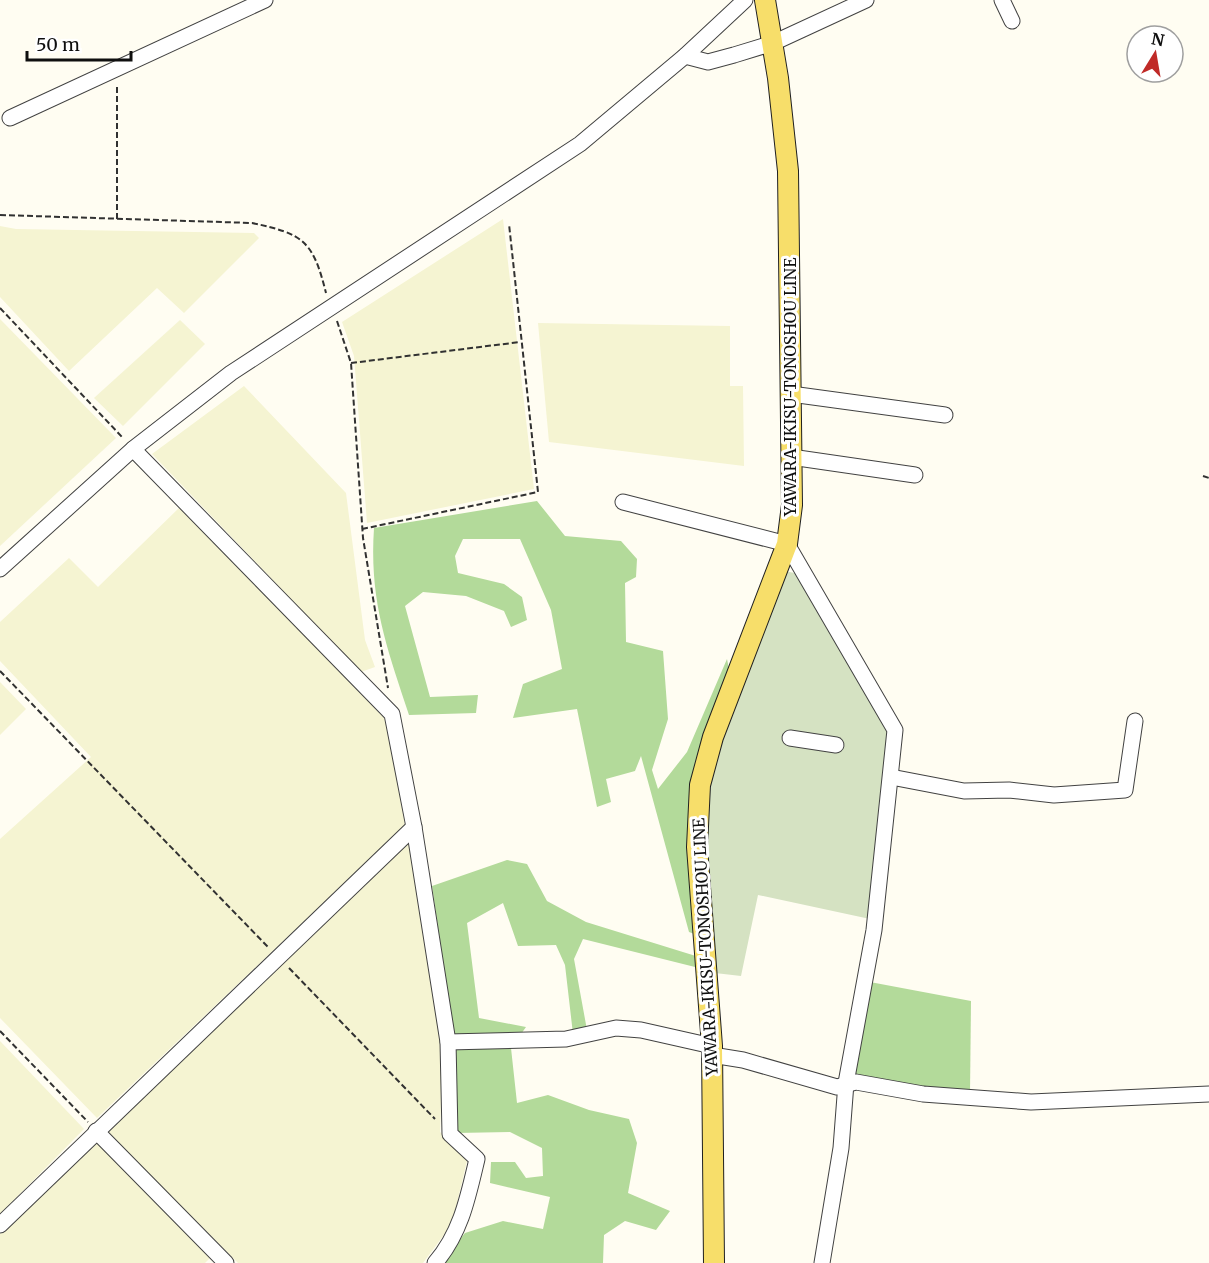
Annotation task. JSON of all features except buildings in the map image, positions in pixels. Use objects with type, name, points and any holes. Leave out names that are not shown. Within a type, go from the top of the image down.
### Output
[{"type":"main road","name":"YAWARA-IKISU-TONOSHOU LINE","points":[[714,1263],[712,1050],[697,847],[700,785],[713,737],[787,544],[792,505],[788,171],[765,0]]},
{"type":"street","points":[[10,118],[266,0]]},
{"type":"street","points":[[0,569],[133,449],[231,372],[580,144],[685,56],[745,0]]},
{"type":"street","points":[[685,56],[708,62],[772,43],[866,0]]},
{"type":"street","points":[[1002,0],[1012,21]]},
{"type":"street","points":[[791,394],[945,415]]},
{"type":"street","points":[[133,449],[392,714],[414,827],[448,1042],[450,1134],[477,1159],[466,1208],[448,1247],[435,1263]]},
{"type":"street","points":[[791,457],[915,475]]},
{"type":"street","points":[[623,502],[787,544],[895,730],[874,930],[846,1083],[841,1148],[822,1263]]},
{"type":"street","points":[[891,777],[964,791],[1009,790],[1054,795],[1125,790],[1135,721]]},
{"type":"street","points":[[790,738],[836,745]]},
{"type":"street","points":[[0,1225],[414,827]]},
{"type":"street","points":[[448,1042],[566,1039],[616,1028],[641,1030],[837,1087],[856,1082],[922,1094],[1031,1102],[1209,1094]]},
{"type":"street","points":[[96,1131],[226,1263]]},
{"type":"path","points":[[117,68],[117,219]]},
{"type":"path","points":[[0,215],[252,224],[284,230],[301,239],[318,261],[330,308],[342,331],[351,363],[362,529],[392,714]]},
{"type":"path","points":[[362,529],[538,492],[509,224]]},
{"type":"path","points":[[0,309],[133,449]]},
{"type":"path","points":[[351,363],[520,342]]},
{"type":"path","points":[[1203,476],[1209,478]]},
{"type":"path","points":[[0,671],[450,1134]]},
{"type":"path","points":[[0,1031],[96,1131]]},
{"type":"green space","points":[[503,219],[534,489],[367,523],[354,356],[342,322]]},
{"type":"green space","points":[[0,226],[16,229],[254,233],[259,238],[184,313],[157,288],[69,371],[0,297]]},
{"type":"green space","points":[[0,319],[116,438],[0,546]]},
{"type":"green space","points":[[180,320],[205,344],[123,426],[94,398]]},
{"type":"green space","points":[[538,323],[730,326],[730,386],[743,386],[744,466],[549,442]]},
{"type":"green space","points":[[244,386],[346,493],[365,640],[375,667],[361,672],[152,454]]},
{"type":"green space","points":[[537,501],[565,536],[621,541],[637,559],[636,577],[625,583],[626,642],[663,651],[668,719],[652,770],[658,789],[687,752],[727,659],[730,674],[697,935],[689,932],[641,756],[635,771],[606,779],[611,802],[597,807],[577,709],[513,718],[523,684],[562,669],[551,610],[520,539],[463,539],[455,556],[458,573],[504,584],[522,597],[527,620],[511,627],[504,611],[466,596],[423,592],[405,606],[430,697],[478,695],[476,713],[409,715],[381,624],[374,579],[374,528]]},
{"type":"green space","points":[[181,506],[387,721],[405,825],[97,1118],[0,1018],[0,839],[91,757],[0,661],[0,622],[69,558],[98,587]]},
{"type":"green space","points":[[784,571],[800,574],[887,725],[888,737],[870,919],[758,895],[741,976],[715,973],[704,851],[707,782]]},
{"type":"green space","points":[[0,682],[26,709],[0,735]]},
{"type":"green space","points":[[410,841],[443,1048],[440,1132],[457,1146],[467,1161],[452,1224],[423,1263],[238,1263],[106,1131]]},
{"type":"green space","points":[[507,860],[527,864],[547,901],[586,922],[699,957],[699,968],[583,939],[574,959],[587,1030],[573,1034],[565,965],[556,945],[518,946],[503,903],[467,923],[479,1018],[526,1027],[511,1048],[517,1103],[548,1095],[589,1110],[629,1119],[637,1143],[628,1193],[670,1211],[656,1230],[625,1221],[604,1235],[603,1263],[441,1263],[465,1233],[503,1221],[543,1229],[550,1197],[490,1183],[491,1162],[515,1162],[526,1178],[543,1176],[542,1148],[510,1132],[456,1133],[455,1044],[432,886]]},
{"type":"green space","points":[[870,982],[971,1001],[970,1094],[855,1076]]},
{"type":"green space","points":[[0,1041],[84,1129],[0,1214]]},
{"type":"green space","points":[[97,1139],[210,1258],[205,1263],[0,1263],[0,1234]]}]
